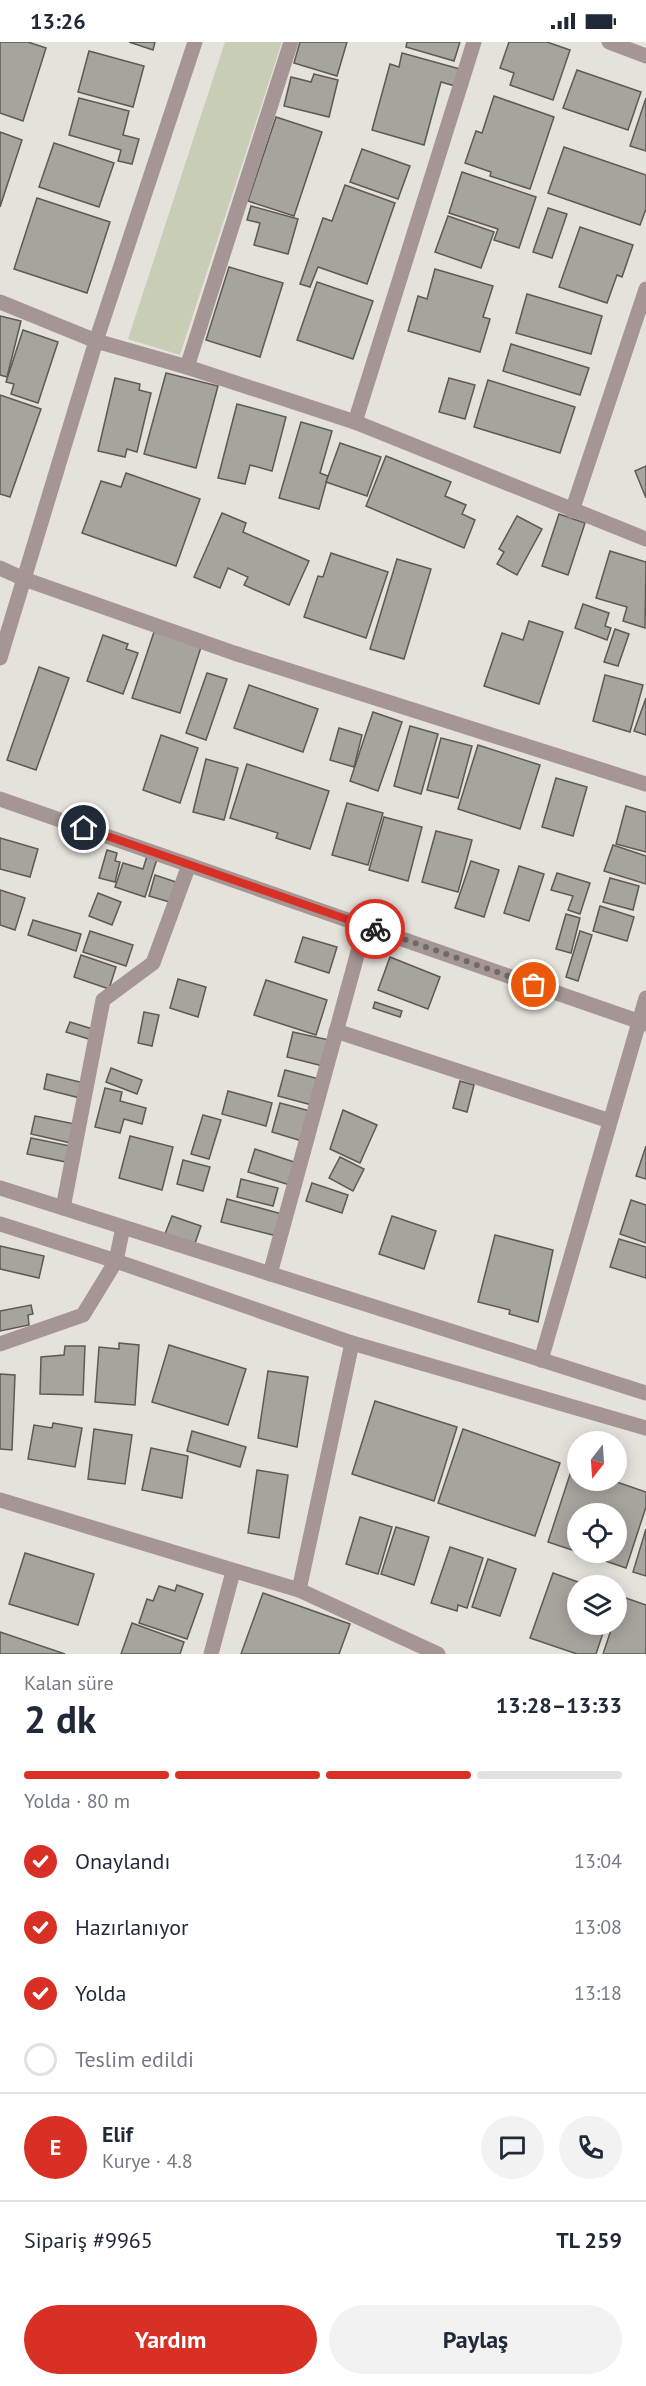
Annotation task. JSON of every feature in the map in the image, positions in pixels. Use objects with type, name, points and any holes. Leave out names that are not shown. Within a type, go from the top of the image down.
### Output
[{"type":"street","points":[[0,658],[96,341],[195,42]]},
{"type":"street","points":[[187,367],[291,42]]},
{"type":"street","points":[[355,422],[474,42]]},
{"type":"street","points":[[609,42],[646,56]]},
{"type":"street","points":[[572,511],[646,289]]},
{"type":"street","points":[[0,302],[96,341],[187,367],[355,422],[572,511],[646,538]]},
{"type":"street","points":[[0,568],[24,579],[234,653],[646,784]]},
{"type":"street","points":[[0,799],[643,1023]]},
{"type":"street","points":[[63,1208],[103,1000],[153,963],[189,865]]},
{"type":"street","points":[[270,1274],[365,926]]},
{"type":"street","points":[[541,1360],[610,1121],[643,1023],[646,998]]},
{"type":"street","points":[[336,1031],[610,1121]]},
{"type":"street","points":[[0,1188],[646,1394]]},
{"type":"street","points":[[0,1224],[116,1261],[352,1343],[646,1428]]},
{"type":"street","points":[[0,1344],[83,1316],[116,1261],[123,1227]]},
{"type":"street","points":[[299,1590],[352,1343]]},
{"type":"street","points":[[0,1500],[299,1590],[438,1654]]},
{"type":"street","points":[[211,1654],[233,1572]]},
{"type":"green space","points":[[225,42],[282,42],[180,355],[128,339]]},
{"type":"building","points":[[0,42],[28,42],[46,48],[23,121],[0,113]]},
{"type":"building","points":[[129,42],[155,42],[153,50]]},
{"type":"building","points":[[300,42],[347,42],[337,76],[294,63]]},
{"type":"building","points":[[407,42],[460,42],[454,61],[406,47]]},
{"type":"building","points":[[509,42],[547,42],[570,50],[553,100],[510,85],[514,73],[500,68]]},
{"type":"building","points":[[89,51],[144,66],[133,107],[78,92]]},
{"type":"building","points":[[402,53],[460,69],[455,86],[441,82],[424,145],[372,130],[390,64],[399,67]]},
{"type":"building","points":[[577,70],[641,92],[628,130],[563,108]]},
{"type":"building","points":[[314,74],[338,80],[329,117],[284,106],[291,77],[311,82]]},
{"type":"building","points":[[494,96],[554,117],[530,189],[490,176],[491,172],[465,163],[476,131],[482,133]]},
{"type":"building","points":[[79,98],[129,111],[123,135],[139,139],[132,164],[118,161],[121,150],[69,135]]},
{"type":"building","points":[[646,98],[646,151],[630,146]]},
{"type":"building","points":[[276,117],[322,132],[294,216],[248,201]]},
{"type":"building","points":[[0,132],[22,140],[0,207]]},
{"type":"building","points":[[54,143],[114,163],[99,207],[39,187]]},
{"type":"building","points":[[564,147],[646,175],[646,209],[640,225],[548,193]]},
{"type":"building","points":[[362,149],[410,166],[398,199],[350,182]]},
{"type":"building","points":[[462,172],[536,197],[519,248],[494,240],[498,229],[449,213]]},
{"type":"building","points":[[345,185],[395,203],[367,284],[318,267],[310,287],[300,284],[323,218],[332,221]]},
{"type":"building","points":[[37,198],[110,222],[87,293],[14,269]]},
{"type":"building","points":[[251,206],[298,219],[288,254],[254,245],[260,223],[247,220]]},
{"type":"building","points":[[548,208],[567,214],[552,258],[533,252]]},
{"type":"building","points":[[448,216],[494,232],[481,268],[435,252]]},
{"type":"building","points":[[580,227],[633,245],[622,277],[617,275],[607,303],[559,287]]},
{"type":"building","points":[[229,267],[283,283],[260,357],[206,340]]},
{"type":"building","points":[[435,269],[493,286],[483,317],[490,319],[480,352],[408,331],[418,296],[427,299]]},
{"type":"building","points":[[317,282],[373,301],[353,359],[297,340]]},
{"type":"building","points":[[527,294],[602,316],[591,354],[516,333]]},
{"type":"building","points":[[0,316],[21,321],[7,377],[0,375]]},
{"type":"building","points":[[23,330],[58,342],[38,403],[11,394],[14,384],[6,382]]},
{"type":"building","points":[[511,344],[589,368],[580,395],[503,371]]},
{"type":"building","points":[[166,373],[218,386],[196,468],[144,454]]},
{"type":"building","points":[[115,378],[140,384],[139,390],[151,393],[137,452],[127,449],[125,457],[98,451]]},
{"type":"building","points":[[449,378],[475,385],[465,419],[439,412]]},
{"type":"building","points":[[488,380],[575,407],[560,453],[474,427]]},
{"type":"building","points":[[0,395],[41,409],[10,497],[0,494]]},
{"type":"building","points":[[237,404],[286,417],[272,471],[250,465],[245,484],[218,478]]},
{"type":"building","points":[[301,422],[332,431],[320,473],[328,476],[319,509],[279,498]]},
{"type":"building","points":[[340,443],[381,457],[367,496],[326,482]]},
{"type":"building","points":[[386,456],[451,482],[445,496],[466,505],[462,514],[475,520],[464,548],[366,506]]},
{"type":"building","points":[[646,466],[646,498],[635,471]]},
{"type":"building","points":[[126,473],[200,499],[176,566],[82,533],[101,481],[121,487]]},
{"type":"building","points":[[222,513],[246,523],[243,532],[309,561],[289,605],[244,585],[248,577],[228,568],[220,588],[194,577]]},
{"type":"building","points":[[559,514],[585,523],[568,575],[542,566]]},
{"type":"building","points":[[517,516],[542,529],[517,575],[497,564],[504,552],[499,549]]},
{"type":"building","points":[[610,551],[646,562],[645,628],[623,621],[627,607],[596,598]]},
{"type":"building","points":[[331,553],[388,572],[366,638],[304,617],[318,576],[323,577]]},
{"type":"building","points":[[397,559],[431,569],[404,659],[370,649]]},
{"type":"building","points":[[583,604],[609,613],[605,626],[611,628],[607,640],[575,628]]},
{"type":"building","points":[[529,621],[563,632],[539,704],[484,686],[502,633],[523,640]]},
{"type":"building","points":[[155,629],[202,644],[180,713],[132,698]]},
{"type":"building","points":[[615,629],[629,634],[618,666],[604,662]]},
{"type":"building","points":[[103,635],[128,644],[126,649],[138,653],[123,694],[87,681]]},
{"type":"building","points":[[39,667],[69,678],[36,770],[7,760]]},
{"type":"building","points":[[207,673],[227,679],[206,740],[186,733]]},
{"type":"building","points":[[605,675],[643,685],[630,732],[593,721]]},
{"type":"building","points":[[249,685],[318,709],[303,752],[234,728]]},
{"type":"building","points":[[646,698],[646,735],[634,731]]},
{"type":"building","points":[[373,712],[402,722],[378,791],[350,781]]},
{"type":"building","points":[[410,726],[438,734],[421,794],[394,786]]},
{"type":"building","points":[[339,728],[362,735],[354,767],[330,760]]},
{"type":"building","points":[[161,735],[198,748],[180,803],[143,790]]},
{"type":"building","points":[[441,738],[472,746],[458,798],[427,790]]},
{"type":"building","points":[[478,745],[540,765],[520,829],[458,809]]},
{"type":"building","points":[[206,759],[238,768],[224,820],[193,812]]},
{"type":"building","points":[[247,764],[329,791],[310,849],[276,838],[278,833],[230,818]]},
{"type":"building","points":[[556,778],[587,787],[573,836],[542,827]]},
{"type":"building","points":[[347,803],[383,813],[368,865],[332,855]]},
{"type":"building","points":[[626,806],[646,812],[646,852],[616,844]]},
{"type":"building","points":[[384,817],[422,827],[408,881],[369,870]]},
{"type":"building","points":[[436,831],[472,840],[458,892],[422,882]]},
{"type":"building","points":[[0,838],[38,849],[30,877],[0,869]]},
{"type":"building","points":[[613,845],[646,856],[646,884],[604,871]]},
{"type":"building","points":[[107,850],[117,853],[115,861],[120,862],[115,882],[99,878]]},
{"type":"building","points":[[147,856],[157,859],[145,897],[115,887],[123,863],[143,869]]},
{"type":"building","points":[[471,861],[499,870],[484,917],[455,908]]},
{"type":"building","points":[[519,866],[544,874],[529,921],[504,913]]},
{"type":"building","points":[[557,873],[590,883],[580,914],[568,910],[573,896],[551,890]]},
{"type":"building","points":[[155,875],[179,883],[173,903],[149,896]]},
{"type":"building","points":[[610,878],[639,886],[633,910],[603,902]]},
{"type":"building","points":[[0,890],[25,898],[15,930],[0,925]]},
{"type":"building","points":[[98,893],[121,902],[112,925],[89,916]]},
{"type":"building","points":[[600,906],[634,917],[627,941],[593,931]]},
{"type":"building","points":[[566,914],[580,918],[571,953],[556,949]]},
{"type":"building","points":[[33,920],[81,934],[76,951],[28,935]]},
{"type":"building","points":[[90,931],[133,945],[126,966],[83,952]]},
{"type":"building","points":[[580,931],[592,935],[578,981],[566,977]]},
{"type":"building","points":[[303,937],[337,947],[329,973],[295,962]]},
{"type":"building","points":[[81,955],[116,967],[109,989],[74,977]]},
{"type":"building","points":[[390,957],[440,977],[428,1009],[378,990]]},
{"type":"building","points":[[178,979],[206,987],[198,1017],[170,1008]]},
{"type":"building","points":[[266,980],[327,1000],[316,1035],[254,1015]]},
{"type":"building","points":[[375,1002],[402,1011],[400,1017],[373,1008]]},
{"type":"building","points":[[144,1012],[159,1015],[152,1046],[138,1043]]},
{"type":"building","points":[[70,1022],[96,1030],[92,1040],[66,1032]]},
{"type":"building","points":[[293,1032],[329,1040],[323,1066],[287,1057]]},
{"type":"building","points":[[111,1068],[142,1080],[137,1094],[106,1082]]},
{"type":"building","points":[[285,1070],[319,1079],[312,1105],[278,1096]]},
{"type":"building","points":[[47,1074],[84,1083],[80,1098],[44,1089]]},
{"type":"building","points":[[460,1081],[474,1085],[467,1112],[453,1108]]},
{"type":"building","points":[[105,1088],[122,1092],[120,1101],[146,1108],[142,1124],[124,1119],[120,1133],[95,1127]]},
{"type":"building","points":[[228,1091],[272,1103],[266,1126],[222,1114]]},
{"type":"building","points":[[280,1103],[310,1111],[302,1141],[272,1132]]},
{"type":"building","points":[[343,1110],[377,1125],[360,1163],[330,1149]]},
{"type":"building","points":[[203,1115],[221,1120],[209,1159],[191,1154]]},
{"type":"building","points":[[35,1116],[75,1124],[71,1143],[31,1134]]},
{"type":"building","points":[[130,1136],[173,1147],[162,1190],[119,1178]]},
{"type":"building","points":[[31,1138],[70,1146],[66,1162],[27,1154]]},
{"type":"building","points":[[646,1146],[646,1179],[636,1176]]},
{"type":"building","points":[[255,1149],[297,1163],[290,1185],[248,1172]]},
{"type":"building","points":[[340,1157],[364,1169],[353,1191],[329,1178]]},
{"type":"building","points":[[183,1160],[210,1167],[203,1191],[177,1184]]},
{"type":"building","points":[[241,1179],[278,1188],[273,1206],[237,1197]]},
{"type":"building","points":[[312,1183],[348,1195],[342,1213],[306,1201]]},
{"type":"building","points":[[227,1199],[282,1214],[277,1236],[221,1222]]},
{"type":"building","points":[[631,1200],[646,1205],[646,1243],[620,1234]]},
{"type":"building","points":[[172,1216],[201,1226],[193,1249],[163,1239]]},
{"type":"building","points":[[392,1216],[436,1231],[424,1269],[379,1254]]},
{"type":"building","points":[[495,1235],[553,1250],[538,1322],[509,1314],[510,1310],[478,1302]]},
{"type":"building","points":[[619,1239],[646,1247],[646,1278],[610,1267]]},
{"type":"building","points":[[0,1246],[44,1256],[39,1278],[0,1269]]},
{"type":"building","points":[[31,1305],[33,1314],[28,1315],[29,1325],[0,1331],[0,1311]]},
{"type":"building","points":[[119,1343],[139,1345],[135,1405],[95,1402],[99,1347],[119,1349]]},
{"type":"building","points":[[169,1345],[246,1369],[228,1425],[152,1402]]},
{"type":"building","points":[[65,1346],[85,1346],[83,1395],[40,1394],[41,1357],[64,1355]]},
{"type":"building","points":[[268,1371],[308,1377],[297,1447],[258,1438]]},
{"type":"building","points":[[0,1374],[15,1375],[12,1450],[0,1449]]},
{"type":"building","points":[[375,1401],[457,1427],[434,1501],[352,1474]]},
{"type":"building","points":[[53,1423],[82,1428],[75,1467],[28,1459],[34,1425],[52,1428]]},
{"type":"building","points":[[94,1429],[132,1435],[125,1484],[88,1479]]},
{"type":"building","points":[[463,1429],[560,1463],[535,1536],[438,1503]]},
{"type":"building","points":[[192,1431],[246,1447],[240,1467],[187,1451]]},
{"type":"building","points":[[151,1448],[188,1456],[182,1498],[142,1490]]},
{"type":"building","points":[[257,1470],[288,1475],[279,1538],[248,1533]]},
{"type":"building","points":[[567,1483],[567,1491],[627,1491],[627,1485],[646,1492],[646,1507],[626,1568],[611,1563],[627,1563],[627,1503],[567,1503],[567,1548],[548,1542]]},
{"type":"building","points":[[360,1517],[392,1527],[378,1574],[346,1564]]},
{"type":"building","points":[[396,1527],[429,1537],[414,1585],[381,1574]]},
{"type":"building","points":[[646,1529],[646,1576],[633,1572]]},
{"type":"building","points":[[450,1547],[483,1558],[467,1608],[458,1605],[457,1611],[431,1603]]},
{"type":"building","points":[[25,1553],[94,1574],[78,1625],[9,1604]]},
{"type":"building","points":[[488,1559],[516,1569],[500,1616],[472,1607]]},
{"type":"building","points":[[553,1573],[567,1578],[567,1635],[602,1635],[596,1654],[577,1654],[530,1638]]},
{"type":"building","points":[[177,1585],[203,1594],[187,1639],[139,1623],[147,1599],[153,1601],[159,1586],[175,1591]]},
{"type":"building","points":[[263,1593],[350,1624],[339,1654],[241,1654]]},
{"type":"building","points":[[627,1598],[646,1605],[646,1654],[603,1654],[609,1635],[627,1635]]},
{"type":"building","points":[[132,1623],[184,1642],[180,1654],[121,1654]]},
{"type":"building","points":[[0,1632],[65,1654],[0,1654]]},
{"type":"way so far","points":[[375,929],[534,985]]},
{"type":"route","points":[[84,828],[375,929]]}]
